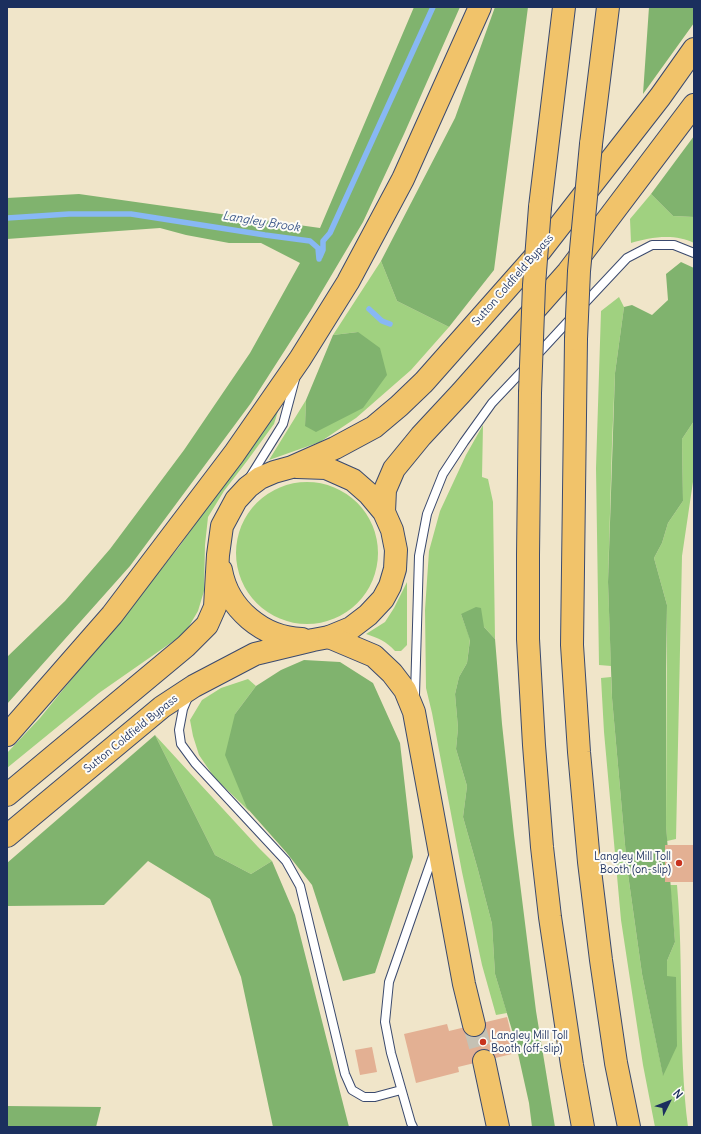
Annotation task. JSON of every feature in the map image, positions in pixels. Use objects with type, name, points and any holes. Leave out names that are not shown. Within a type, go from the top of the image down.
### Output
[{"type":"highway","points":[[7,735],[112,615],[234,454],[300,359],[348,282],[403,179],[480,7]]},
{"type":"highway","points":[[564,7],[540,206],[534,285],[530,392],[528,639],[542,847],[550,917],[572,1065],[583,1127]]},
{"type":"highway","points":[[608,7],[591,144],[579,270],[576,339],[572,645],[578,752],[589,862],[601,960],[616,1062],[629,1127]]},
{"type":"highway","name":"Sutton Coldfield Bypass","points":[[7,795],[186,646],[207,625],[215,607],[218,555],[222,526],[236,500],[248,487],[260,478],[292,467],[335,448],[374,427],[424,382],[540,252],[660,97],[694,49]]},
{"type":"highway","name":"Sutton Coldfield Bypass","points":[[384,512],[385,490],[394,469],[421,436],[568,272],[694,105]]},
{"type":"highway","name":"Sutton Coldfield Bypass","points":[[7,836],[162,707],[194,686],[255,654],[321,638],[351,628],[368,616],[382,599],[390,586],[395,569],[396,550],[392,530],[384,512],[369,494],[353,480],[326,468],[292,467]]},
{"type":"highway","name":"Sutton Coldfield Bypass","points":[[218,555],[223,579],[229,595],[241,610],[256,624],[279,636],[293,639],[321,638]]},
{"type":"highway","points":[[321,638],[374,656],[392,673],[405,690],[414,712],[464,984],[474,1025]]},
{"type":"highway","points":[[484,1061],[498,1127]]},
{"type":"lane","points":[[414,712],[419,556],[427,514],[443,474],[492,403],[627,258],[652,245],[674,245],[694,253]]},
{"type":"lane","points":[[236,500],[283,424],[300,359]]},
{"type":"lane","points":[[194,686],[183,709],[179,730],[181,744],[195,763],[286,861],[300,886],[345,1074],[352,1090],[364,1097],[375,1097],[401,1090]]},
{"type":"lane","points":[[413,1127],[391,1054],[385,1022],[389,982],[438,841]]},
{"type":"green space","points":[[414,7],[460,7],[363,222],[312,308],[251,403],[130,566],[7,704],[7,657],[65,601],[110,549],[184,450],[250,353],[300,263],[261,243],[229,243],[186,235],[160,228],[7,239],[7,198],[79,194],[320,228]]},
{"type":"green space","points":[[495,7],[528,7],[494,270],[449,327],[397,301],[381,261],[455,118]]},
{"type":"green space","points":[[649,7],[694,7],[694,23],[643,94]]},
{"type":"green space","points":[[694,136],[694,217],[673,216],[651,194]]},
{"type":"green space","points":[[651,194],[673,216],[694,217],[694,243],[679,238],[662,237],[631,243],[630,219]]},
{"type":"green space","points":[[381,261],[397,301],[449,327],[411,370],[356,418],[320,442],[269,460],[306,400],[305,426],[358,332],[333,335]]},
{"type":"green space","points":[[681,262],[694,268],[694,421],[682,439],[683,501],[668,523],[662,543],[654,558],[667,605],[666,825],[675,942],[667,961],[667,976],[676,977],[677,1046],[663,1076],[642,974],[627,867],[612,698],[608,582],[615,373],[624,307],[632,305],[652,315],[668,300],[666,274]]},
{"type":"green space","points":[[619,297],[624,307],[615,373],[612,444],[608,582],[611,666],[599,665],[596,468],[601,311]]},
{"type":"green space","points":[[358,332],[380,348],[387,375],[363,408],[316,432],[305,426],[306,400],[333,335]]},
{"type":"green space","points":[[281,401],[274,424],[224,491],[208,517],[205,545],[204,591],[198,611],[185,633],[99,693],[7,768],[7,753],[40,718],[179,547]]},
{"type":"green space","points":[[694,421],[694,475],[682,556],[676,839],[667,841],[667,605],[654,558],[662,543],[668,523],[683,501],[682,439]]},
{"type":"green space","points":[[483,425],[482,477],[488,479],[493,502],[495,639],[484,627],[461,614],[470,639],[467,663],[459,677],[455,694],[458,728],[456,749],[467,786],[463,817],[492,924],[495,974],[507,1013],[496,1015],[482,965],[462,872],[426,688],[425,610],[429,551],[440,511],[466,455]]},
{"type":"green space","points":[[307,482],[328,485],[352,498],[362,508],[375,532],[378,553],[375,574],[362,598],[352,608],[328,621],[307,624],[286,621],[262,608],[252,598],[239,574],[236,553],[239,532],[252,508],[262,498],[286,485]]},
{"type":"green space","points":[[407,582],[407,645],[401,651],[395,651],[382,640],[366,634],[385,622]]},
{"type":"green space","points":[[476,607],[481,608],[484,627],[495,639],[502,724],[514,835],[536,1011],[555,1127],[532,1127],[529,1103],[515,1040],[495,974],[492,924],[463,817],[467,786],[456,749],[458,728],[455,694],[459,677],[467,663],[470,640],[461,614]]},
{"type":"green space","points":[[304,660],[340,662],[373,683],[400,743],[413,857],[375,973],[343,981],[312,885],[286,852],[247,808],[225,755],[235,714],[256,686],[281,670]]},
{"type":"green space","points":[[611,677],[627,867],[642,974],[663,1075],[676,978],[667,977],[667,961],[675,942],[670,885],[677,885],[683,1067],[688,1127],[655,1127],[643,1065],[621,920],[604,732],[601,678]]},
{"type":"green space","points":[[248,679],[256,686],[235,714],[249,811],[214,777],[199,755],[190,720],[202,700],[221,688]]},
{"type":"green space","points":[[155,735],[272,861],[251,874],[215,855]]},
{"type":"green space","points":[[155,735],[215,855],[251,874],[272,861],[295,915],[349,1127],[273,1127],[241,977],[210,899],[148,861],[104,905],[7,906],[7,863]]},
{"type":"green space","points":[[7,1106],[101,1107],[96,1127],[7,1127]]},
{"type":"building","name":"Langley Mill Toll Booth (on-slip)","points":[[665,845],[694,845],[694,882],[665,882]]},
{"type":"building","points":[[507,1017],[516,1053],[458,1067],[459,1072],[416,1083],[404,1034],[447,1024],[449,1031]]},
{"type":"building","points":[[372,1047],[377,1072],[360,1075],[355,1050]]},
{"type":"waterway","name":"Langley Brook","points":[[320,257],[323,250],[323,241],[330,233],[433,7]]},
{"type":"waterway","name":"Langley Brook","points":[[7,218],[69,214],[131,214],[310,241],[318,248],[319,259]]},
{"type":"waterway","name":"Langley Brook","points":[[369,309],[382,321],[390,324]]},
{"type":"tunnel","points":[[474,1025],[484,1061]]},
{"type":"place","name":"Langley Mill Toll Booth (on-slip)","points":[[679,863]]},
{"type":"place","name":"Langley Mill Toll Booth (off-slip)","points":[[483,1042]]}]
